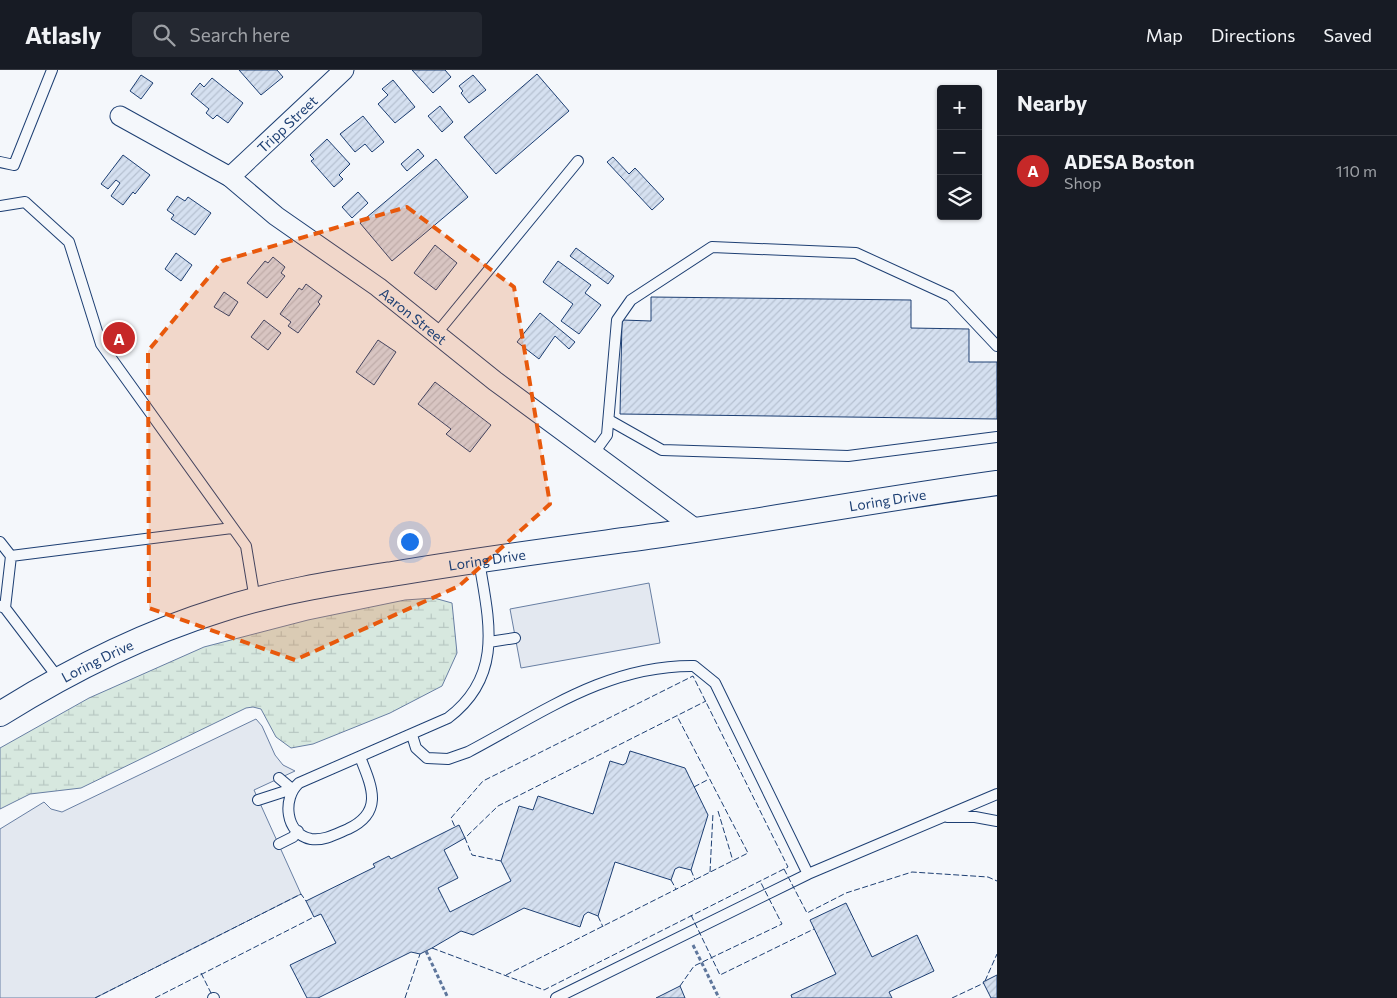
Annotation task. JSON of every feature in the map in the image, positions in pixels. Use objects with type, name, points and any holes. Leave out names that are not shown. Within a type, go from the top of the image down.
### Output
[{"type":"street","name":"Tripp Street","points":[[230,177],[344,70]]},
{"type":"street","name":"Aaron Street","points":[[120,116],[207,162],[230,177],[276,216],[378,287],[495,381],[697,530]]},
{"type":"street","name":"Loring Drive","points":[[0,714],[59,679],[153,634],[220,609],[255,600],[340,582],[479,560],[697,530],[997,483]]},
{"type":"lane","points":[[0,162],[14,165],[52,70]]},
{"type":"lane","points":[[437,333],[578,160]]},
{"type":"lane","points":[[0,206],[25,202],[69,242],[101,344],[246,546],[255,600]]},
{"type":"lane","points":[[594,453],[607,435],[617,320],[631,300],[712,247],[856,253],[950,296],[997,346]]},
{"type":"lane","points":[[609,420],[662,450],[848,456],[997,437]]},
{"type":"lane","points":[[10,556],[232,528]]},
{"type":"lane","points":[[0,542],[10,556],[2,607],[59,679]]},
{"type":"lane","points":[[258,800],[292,789],[299,783],[412,735],[448,718],[464,706],[484,672],[489,642],[487,611],[479,560]]},
{"type":"lane","points":[[489,642],[515,638]]},
{"type":"lane","points":[[412,735],[416,748],[427,758],[436,760],[453,758],[468,752],[595,684],[646,669],[694,666],[716,683],[808,874]]},
{"type":"lane","points":[[292,789],[288,800],[288,814],[293,826],[310,838],[322,839],[360,823],[368,816],[372,804],[371,792],[360,757]]},
{"type":"lane","points":[[279,778],[292,789]]},
{"type":"lane","points":[[556,998],[808,874],[997,794]]},
{"type":"lane","points":[[931,821],[950,816],[975,817],[997,821]]},
{"type":"lane","points":[[279,844],[293,837],[298,831]]},
{"type":"path","points":[[687,934],[719,998]]},
{"type":"path","points":[[426,951],[448,998]]},
{"type":"highlighted area","points":[[407,207],[514,287],[550,504],[459,586],[295,660],[149,608],[148,351],[222,261]]},
{"type":"green space","points":[[434,598],[452,603],[457,653],[442,686],[390,713],[313,744],[291,748],[276,737],[261,709],[246,708],[81,788],[30,794],[0,809],[0,748],[89,698],[204,647],[308,620],[405,600]]},
{"type":"shaded area","points":[[649,583],[660,643],[521,668],[510,609]]},
{"type":"shaded area","points":[[256,719],[262,726],[275,755],[283,765],[295,771],[254,790],[301,894],[95,998],[0,998],[0,829],[44,802],[51,809],[62,812]]},
{"type":"building","points":[[239,70],[277,70],[283,77],[261,95]]},
{"type":"building","points":[[412,70],[445,70],[451,77],[433,93]]},
{"type":"building","points":[[537,74],[569,111],[496,174],[464,137]]},
{"type":"building","points":[[141,75],[153,83],[141,99],[130,91]]},
{"type":"building","points":[[473,75],[486,90],[469,103],[461,93],[463,91],[459,86]]},
{"type":"building","points":[[212,78],[243,103],[228,123],[217,115],[213,119],[206,113],[209,109],[191,94],[200,83],[204,87]]},
{"type":"building","points":[[393,80],[415,107],[395,123],[378,104],[388,95],[382,89]]},
{"type":"building","points":[[440,106],[453,122],[442,132],[428,116]]},
{"type":"building","points":[[363,116],[384,142],[372,152],[365,144],[355,152],[340,134]]},
{"type":"building","points":[[327,139],[350,164],[339,175],[343,179],[334,187],[311,161],[314,159],[310,155]]},
{"type":"building","points":[[418,149],[424,156],[407,171],[401,164]]},
{"type":"building","points":[[123,155],[150,175],[135,194],[133,192],[123,205],[111,196],[120,183],[116,180],[108,189],[101,184]]},
{"type":"building","points":[[613,157],[629,174],[635,168],[664,199],[652,210],[607,162]]},
{"type":"building","points":[[436,159],[468,197],[392,261],[360,223]]},
{"type":"building","points":[[358,192],[368,203],[352,218],[342,207]]},
{"type":"building","points":[[177,196],[185,201],[188,197],[211,213],[195,235],[171,219],[174,215],[167,210]]},
{"type":"building","points":[[435,245],[457,263],[436,290],[414,273]]},
{"type":"building","points":[[576,248],[614,276],[608,284],[570,256]]},
{"type":"building","points":[[176,253],[192,265],[181,281],[165,269]]},
{"type":"building","points":[[273,257],[285,267],[281,273],[285,276],[267,298],[247,283],[265,261],[268,263]]},
{"type":"building","points":[[558,261],[591,285],[585,293],[601,305],[579,334],[561,321],[573,304],[543,282]]},
{"type":"building","points":[[306,284],[322,296],[318,302],[320,304],[298,333],[288,326],[291,322],[280,314],[299,288],[302,290]]},
{"type":"building","points":[[224,292],[238,302],[229,316],[214,307]]},
{"type":"building","points":[[651,297],[911,300],[911,328],[969,329],[969,362],[997,362],[997,419],[620,414],[622,320],[651,321]]},
{"type":"building","points":[[540,313],[575,342],[569,349],[555,336],[539,359],[517,342]]},
{"type":"building","points":[[264,320],[281,333],[268,350],[251,337]]},
{"type":"building","points":[[378,340],[396,352],[374,385],[356,372]]},
{"type":"building","points":[[435,382],[491,425],[470,452],[446,434],[451,429],[418,404]]},
{"type":"building","points":[[630,751],[685,768],[708,815],[691,870],[679,867],[675,869],[671,880],[615,862],[598,916],[588,912],[584,915],[580,927],[524,908],[473,935],[461,931],[420,954],[411,952],[318,998],[307,998],[290,965],[336,943],[321,914],[314,917],[306,901],[375,867],[373,864],[389,856],[391,859],[459,825],[465,838],[444,850],[458,878],[438,888],[450,912],[511,881],[501,861],[519,806],[533,810],[538,796],[593,814],[610,761],[623,765],[626,763]]},
{"type":"building","points":[[846,903],[872,957],[917,935],[934,971],[889,992],[892,998],[792,998],[791,995],[836,974],[810,920]]},
{"type":"building","points":[[997,975],[997,998],[991,998],[983,982]]},
{"type":"building","points":[[680,986],[685,998],[656,998]]},
{"type":"fence","points":[[432,948],[544,990],[788,867],[693,676],[483,781],[451,818],[455,827]]},
{"type":"fence","points":[[501,861],[472,855],[465,838],[498,806],[706,701]]},
{"type":"fence","points":[[506,975],[748,853],[677,716]]},
{"type":"fence","points":[[694,787],[709,779]]},
{"type":"fence","points":[[718,811],[733,861]]},
{"type":"fence","points":[[710,872],[713,813]]},
{"type":"fence","points":[[784,869],[807,913],[846,893],[912,872],[988,877],[997,881]]},
{"type":"fence","points":[[691,870],[695,880]]},
{"type":"fence","points":[[671,880],[676,889]]},
{"type":"fence","points":[[680,986],[694,966],[782,924],[760,881]]},
{"type":"fence","points":[[95,998],[301,894],[306,901]]},
{"type":"fence","points":[[691,915],[720,975],[814,929]]},
{"type":"fence","points":[[598,916],[603,927]]},
{"type":"fence","points":[[155,998],[314,917]]},
{"type":"fence","points":[[405,998],[420,954]]},
{"type":"fence","points":[[985,981],[997,954]]},
{"type":"fence","points":[[201,973],[212,995]]},
{"type":"fence","points":[[952,998],[984,983]]},
{"type":"place","name":"ADESA Boston","points":[[119,338]]}]
